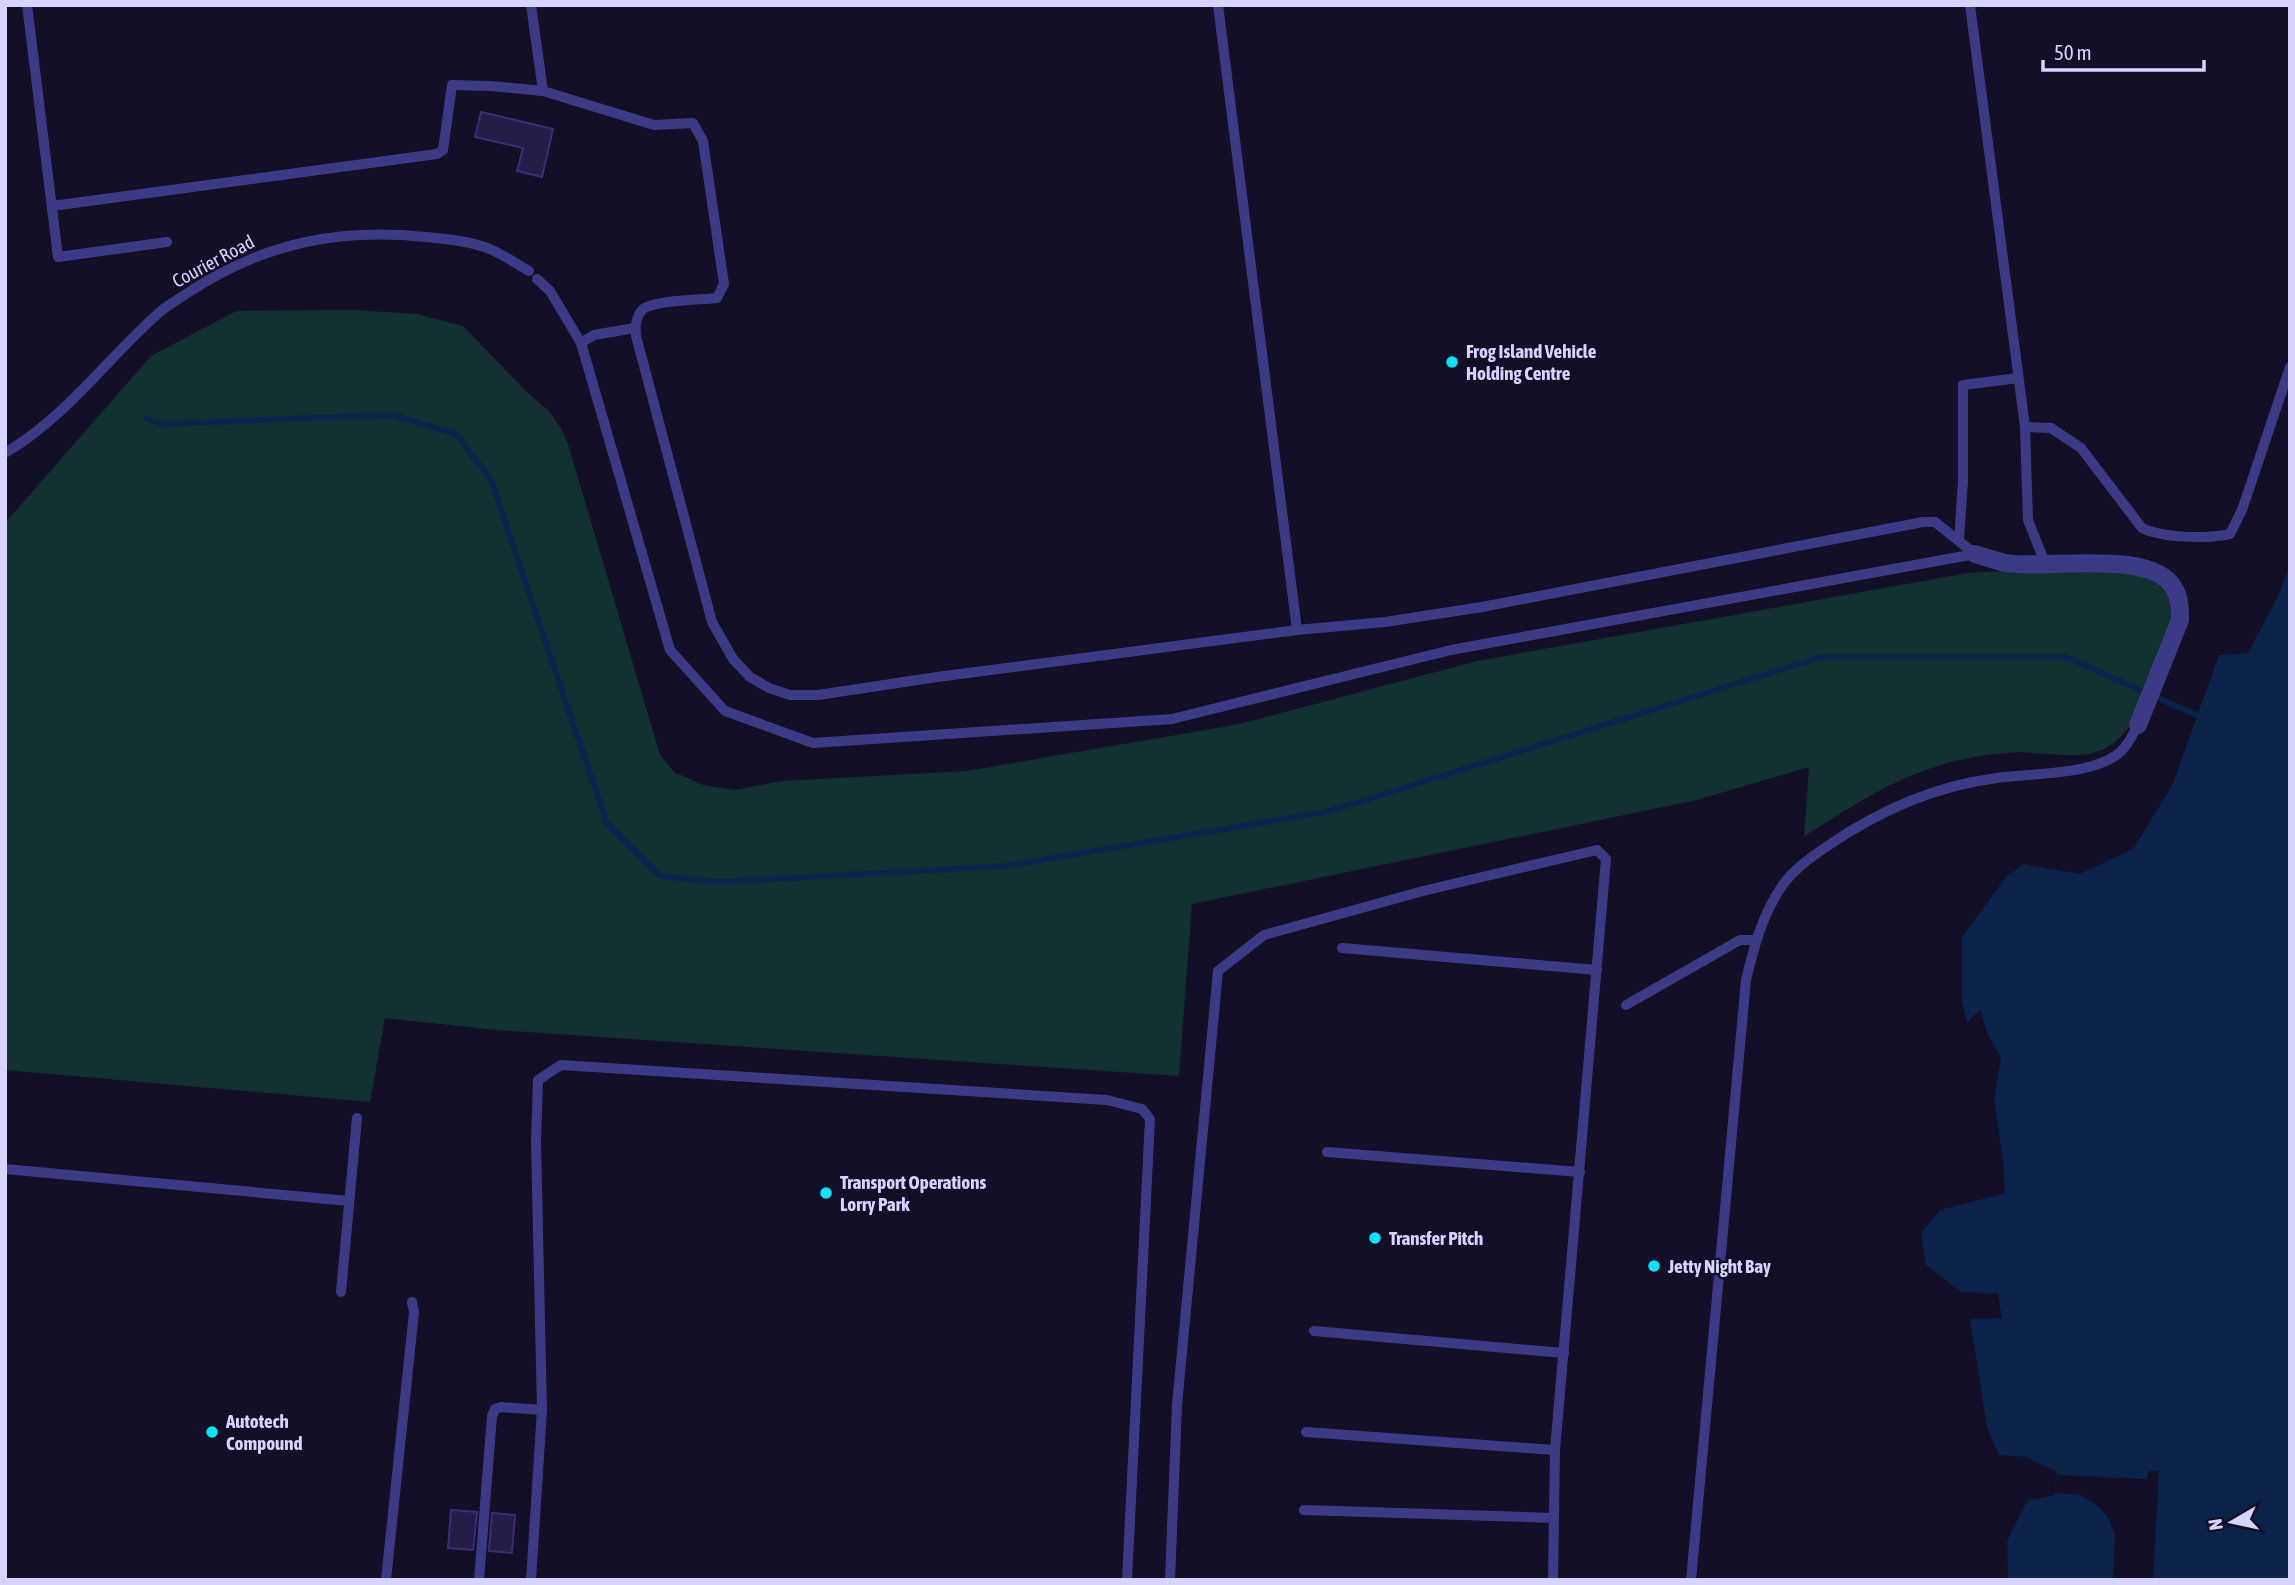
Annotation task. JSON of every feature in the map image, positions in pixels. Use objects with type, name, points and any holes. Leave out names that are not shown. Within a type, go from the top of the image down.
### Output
[{"type":"street","points":[[1975,554],[2008,564],[2107,564],[2140,567],[2161,575],[2174,587],[2180,604],[2180,620],[2138,725]]},
{"type":"lane","points":[[27,5],[58,257],[167,242]]},
{"type":"lane","points":[[531,5],[543,91]]},
{"type":"lane","points":[[1218,5],[1297,630]]},
{"type":"lane","points":[[1970,5],[2025,428],[2028,520],[2045,564]]},
{"type":"lane","points":[[52,206],[438,154],[443,150],[452,85],[543,91],[654,125],[693,123],[703,141],[724,284],[722,293],[717,298],[656,304],[643,310],[635,328],[641,362],[712,622],[733,659],[750,677],[769,688],[790,695],[818,695],[1297,630],[1385,622],[1482,607],[1923,522],[1936,522],[1975,554]]},
{"type":"lane","name":"Courier Road","points":[[5,453],[38,431],[81,393],[163,309],[216,275],[269,251],[323,238],[384,233],[448,239],[491,249],[533,275],[550,291],[581,342]]},
{"type":"lane","points":[[635,328],[594,335],[581,342],[670,650],[724,711],[813,743],[1172,719],[1451,650],[1975,554]]},
{"type":"lane","points":[[2025,428],[2051,428],[2081,448],[2142,528],[2152,533],[2217,537],[2230,534],[2242,510],[2290,367]]},
{"type":"lane","points":[[1959,540],[1963,481],[1963,385],[2018,378]]},
{"type":"lane","points":[[1691,1580],[1746,981],[1756,940],[1768,909],[1783,884],[1799,869],[1842,836],[1885,809],[1946,787],[1995,778],[2083,768],[2107,760],[2123,750],[2138,725]]},
{"type":"lane","points":[[1170,1580],[1177,1405],[1218,971],[1264,934],[1423,891],[1597,850],[1606,859],[1555,1450],[1553,1580]]},
{"type":"lane","points":[[1626,1005],[1741,940],[1756,940]]},
{"type":"lane","points":[[1342,948],[1597,970]]},
{"type":"lane","points":[[531,1580],[542,1410],[536,1142],[538,1080],[561,1065],[1107,1100],[1142,1109],[1150,1119],[1127,1580]]},
{"type":"lane","points":[[341,1292],[357,1118]]},
{"type":"lane","points":[[1327,1152],[1580,1172]]},
{"type":"lane","points":[[5,1169],[349,1201]]},
{"type":"lane","points":[[386,1580],[414,1311],[412,1302]]},
{"type":"lane","points":[[1314,1331],[1564,1353]]},
{"type":"lane","points":[[479,1580],[492,1416],[495,1409],[500,1407],[542,1410]]},
{"type":"lane","points":[[1306,1432],[1555,1450]]},
{"type":"lane","points":[[1304,1510],[1554,1518]]},
{"type":"green space","points":[[355,310],[417,314],[463,326],[550,412],[568,444],[660,755],[674,772],[703,785],[734,790],[783,781],[967,771],[1240,724],[1477,661],[1968,573],[2099,565],[2167,582],[2175,614],[2132,723],[2119,739],[2090,754],[2005,753],[1941,765],[1887,787],[1804,837],[1809,767],[1697,800],[1192,904],[1179,1076],[495,1030],[385,1018],[370,1102],[5,1070],[5,523],[151,356],[236,311]]},
{"type":"water","points":[[2290,565],[2290,1580],[2008,1580],[2007,1541],[2027,1501],[2054,1495],[2057,1472],[2026,1457],[1999,1455],[1987,1428],[1970,1319],[2002,1318],[1998,1294],[1961,1292],[1926,1265],[1921,1233],[1940,1210],[2005,1193],[1994,1099],[2001,1057],[1987,1033],[1980,1010],[1967,1022],[1962,1002],[1962,937],[2006,877],[2024,864],[2080,874],[2133,849],[2172,786],[2219,655],[2248,653],[2278,596]]},
{"type":"pier","points":[[2148,1471],[2159,1471],[2153,1580],[2113,1580],[2115,1535],[2108,1517],[2098,1506],[2080,1495],[2055,1493],[2057,1475],[2147,1479]]},
{"type":"building","points":[[481,112],[553,129],[542,177],[517,171],[523,148],[475,137]]},
{"type":"building","points":[[451,1510],[477,1512],[473,1550],[448,1548]]},
{"type":"building","points":[[492,1513],[515,1515],[512,1553],[489,1551]]},
{"type":"waterway","points":[[146,418],[160,424],[392,415],[456,434],[491,480],[607,824],[660,876],[717,882],[1006,866],[1330,811],[1821,657],[2066,657],[2201,717]]},
{"type":"place","name":"Frog Island Vehicle Holding Centre","points":[[1452,362]]},
{"type":"place","name":"Transport Operations Lorry Park","points":[[826,1193]]},
{"type":"place","name":"Transfer Pitch","points":[[1375,1238]]},
{"type":"place","name":"Jetty Night Bay","points":[[1654,1266]]},
{"type":"place","name":"Autotech Compound","points":[[212,1432]]}]
